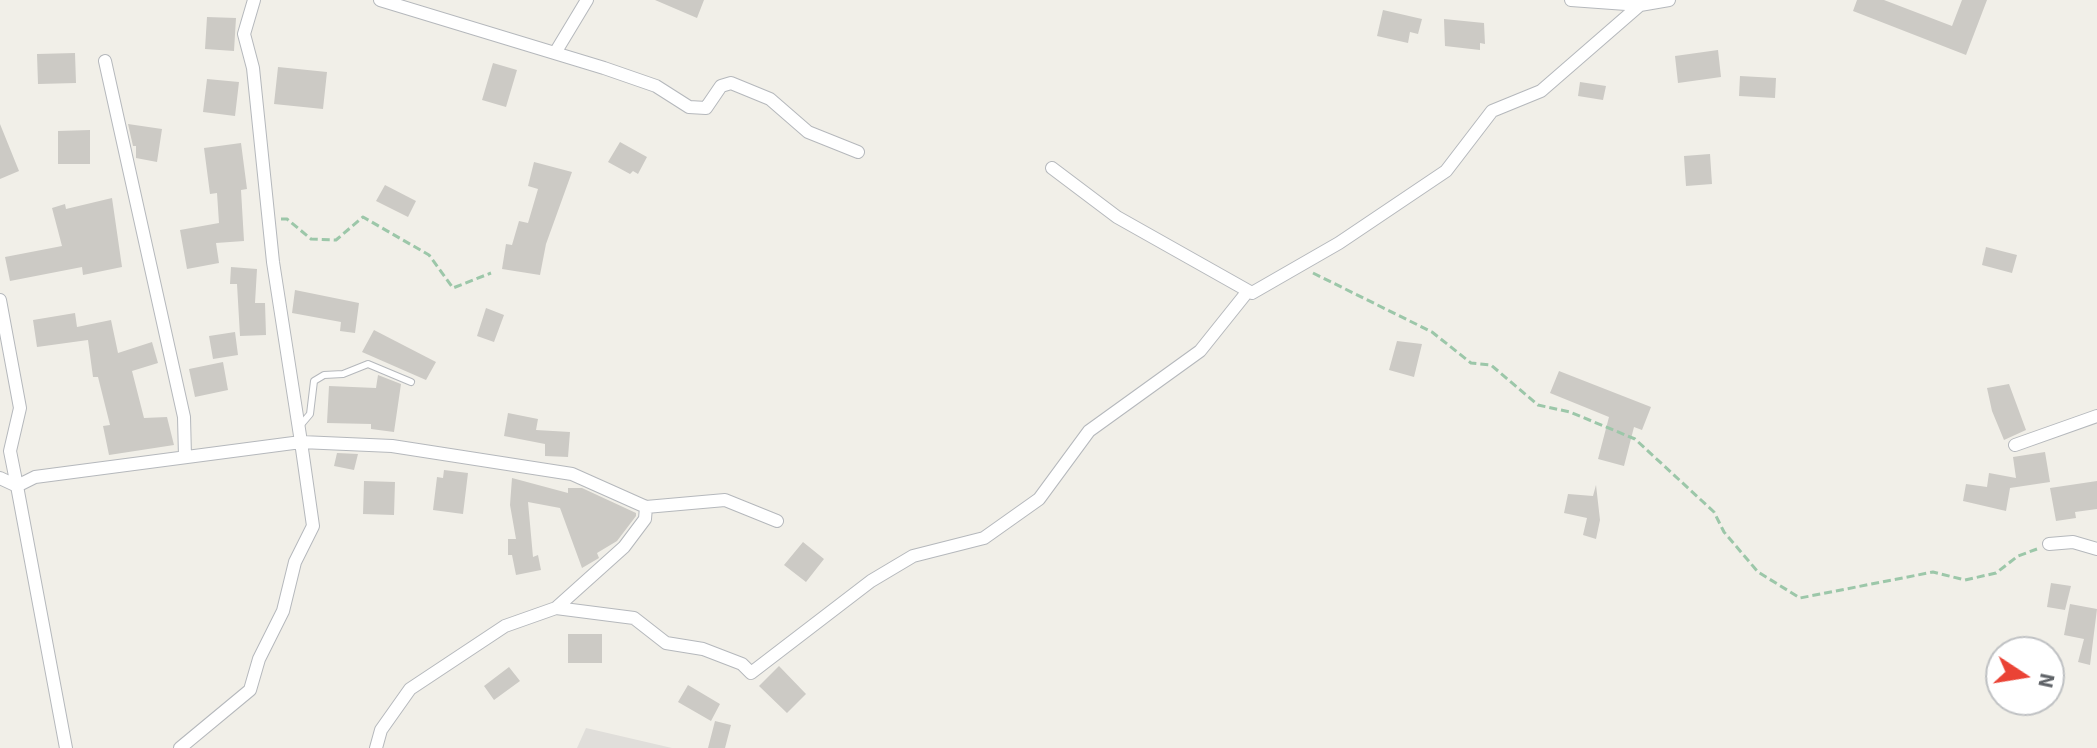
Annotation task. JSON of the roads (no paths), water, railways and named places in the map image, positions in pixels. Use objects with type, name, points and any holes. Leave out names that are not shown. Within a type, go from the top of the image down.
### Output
[{"type":"street","points":[[180,748],[250,690],[259,659],[283,611],[295,562],[313,526],[269,219],[253,68],[244,34],[254,0]]},
{"type":"street","points":[[380,0],[656,86],[689,107],[706,108],[721,86],[731,83],[770,99],[808,132],[858,152]]},
{"type":"street","points":[[555,53],[587,0]]},
{"type":"street","points":[[1571,0],[1640,5],[1669,0]]},
{"type":"street","points":[[1052,168],[1117,217],[1252,293],[1446,171],[1492,111],[1541,91],[1640,5]]},
{"type":"street","points":[[105,61],[184,417],[185,457]]},
{"type":"street","points":[[556,608],[634,618],[666,643],[703,649],[742,664],[751,673],[871,581],[913,556],[984,538],[1039,499],[1089,431],[1200,351],[1248,291]]},
{"type":"street","points":[[0,300],[19,392],[20,408],[10,451],[66,748]]},
{"type":"street","points":[[2015,445],[2097,416]]},
{"type":"street","points":[[17,486],[35,477],[301,442],[392,446],[572,474],[646,507],[725,500],[777,521]]},
{"type":"street","points":[[0,478],[17,486]]},
{"type":"street","points":[[376,748],[381,730],[410,689],[505,626],[556,608],[624,547],[645,519],[646,507]]},
{"type":"street","points":[[2049,544],[2073,542],[2097,549]]},
{"type":"lane","points":[[299,427],[310,414],[312,388],[317,377],[343,374],[368,364],[411,382]]}]
